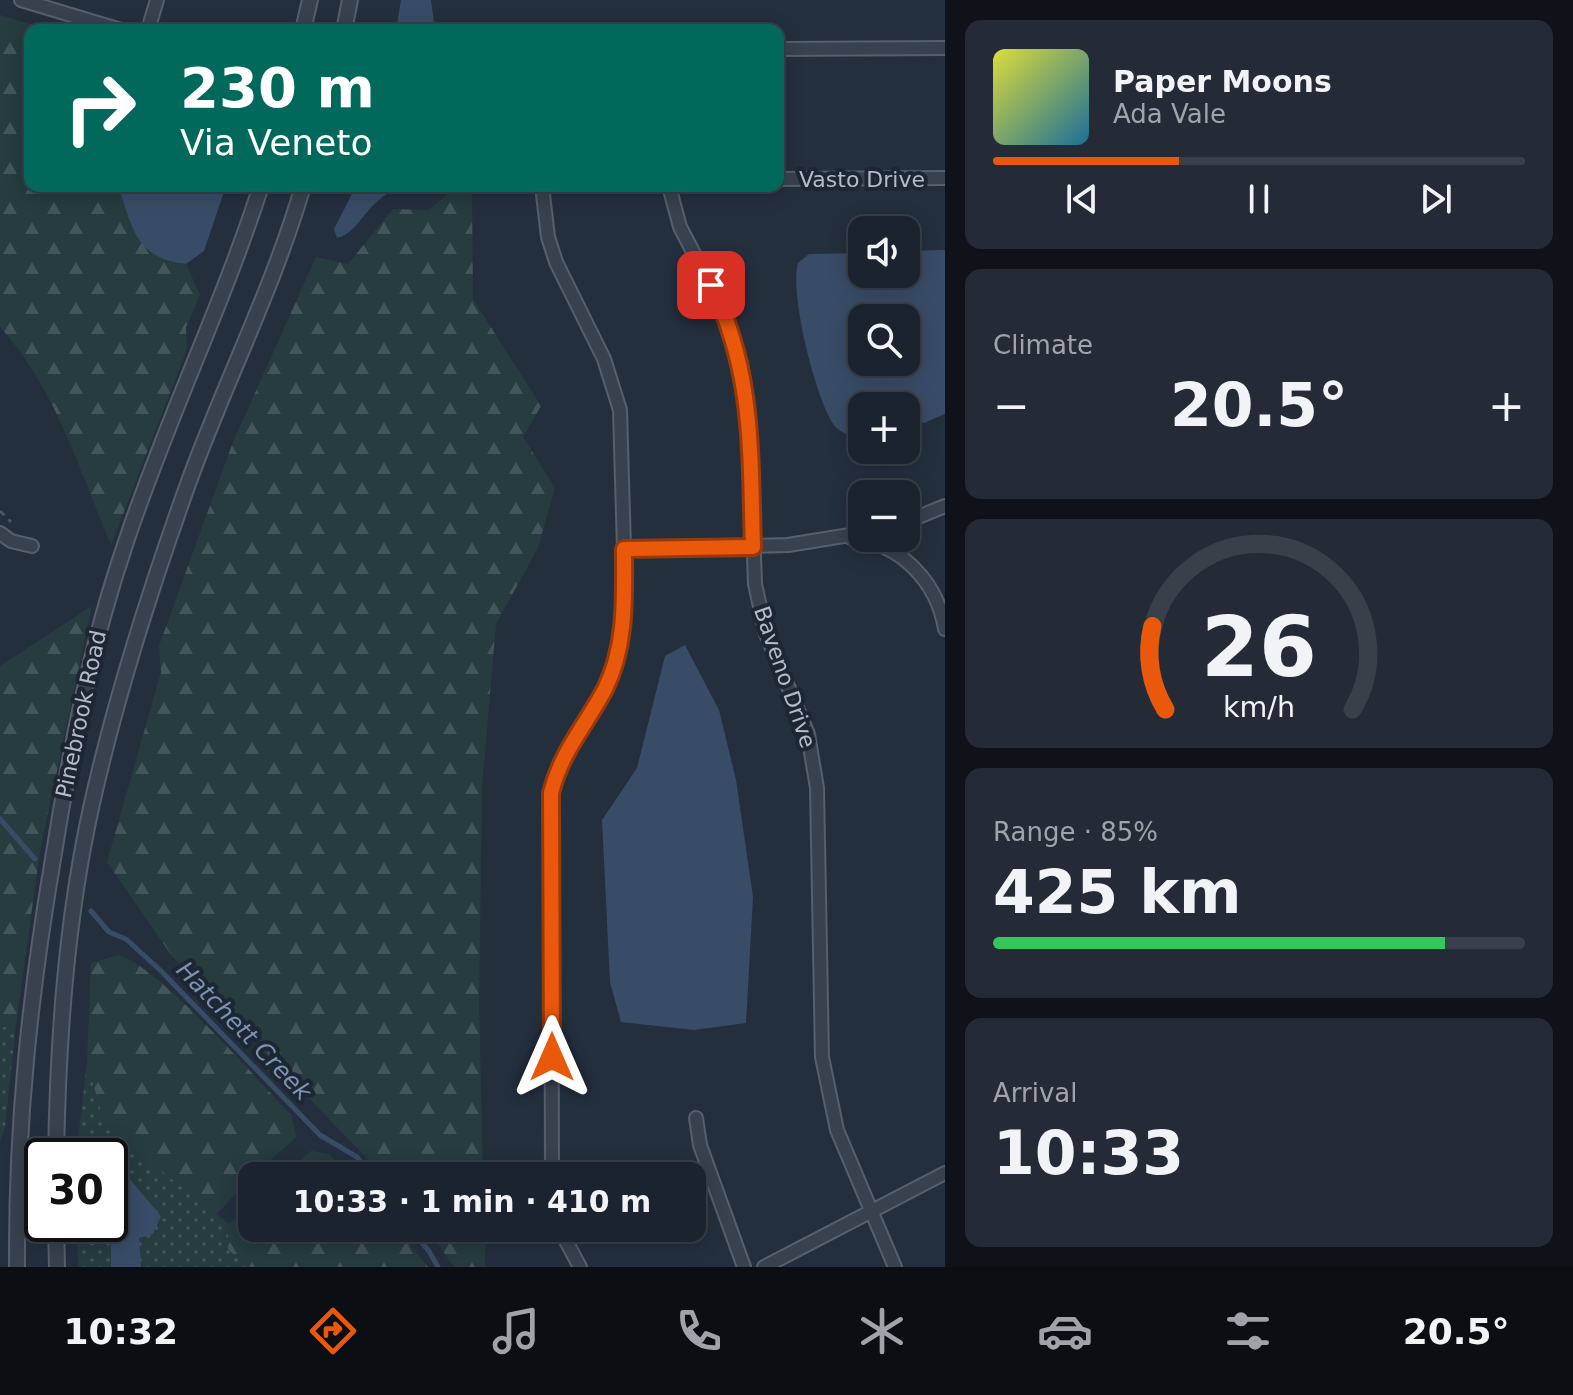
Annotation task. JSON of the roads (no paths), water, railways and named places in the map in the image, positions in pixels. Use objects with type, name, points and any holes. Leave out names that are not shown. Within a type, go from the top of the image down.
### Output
[{"type":"street","points":[[21,0],[101,24]]},
{"type":"street","points":[[150,24],[157,0]]},
{"type":"street","points":[[304,24],[310,0]]},
{"type":"street","points":[[345,24],[350,0]]},
{"type":"street","points":[[784,49],[945,48]]},
{"type":"street","name":"Vasto Drive","points":[[784,179],[945,178]]},
{"type":"street","name":"Pinebrook Road","points":[[17,1267],[17,1143],[24,1059],[49,882],[83,689],[130,528],[259,192]]},
{"type":"street","name":"Pinebrook Road","points":[[57,1138],[64,981],[96,789],[189,481],[275,271],[301,192]]},
{"type":"street","points":[[543,192],[548,237],[556,262],[604,359],[620,410],[624,549],[624,618],[617,657],[604,690],[562,759],[551,793],[552,1162]]},
{"type":"street","name":"Baveno Drive","points":[[671,192],[680,227],[723,309],[741,363],[749,414],[755,584],[766,634],[799,710],[814,761],[822,1057],[837,1130],[895,1267]]},
{"type":"street","points":[[920,516],[945,506]]},
{"type":"street","points":[[0,533],[11,541],[32,546]]},
{"type":"street","points":[[624,549],[753,547],[848,536]]},
{"type":"street","points":[[836,539],[878,543],[905,559],[933,591],[945,629]]},
{"type":"street","points":[[945,612],[945,642]]},
{"type":"street","points":[[696,1118],[700,1145],[744,1267]]},
{"type":"street","points":[[764,1267],[945,1173]]},
{"type":"street","points":[[56,1242],[57,1267]]},
{"type":"street","points":[[567,1242],[580,1267]]},
{"type":"water","points":[[401,0],[431,0],[434,24],[397,24]]},
{"type":"water","points":[[120,192],[224,192],[204,251],[186,264],[156,255],[146,248],[133,228]]},
{"type":"water","points":[[353,192],[391,192],[374,204],[346,234],[337,238],[334,229]]},
{"type":"water","points":[[945,250],[945,414],[920,423],[920,392],[848,392],[848,434],[834,425],[812,371],[797,297],[798,263],[809,254],[848,253],[848,288],[920,288],[920,251]]},
{"type":"water","points":[[685,645],[719,710],[736,780],[753,897],[746,1023],[694,1030],[621,1022],[610,982],[602,820],[637,768],[665,656]]},
{"type":"water","points":[[128,1177],[161,1216],[153,1234],[139,1238],[141,1267],[111,1267],[111,1242],[128,1242]]},
{"type":"waterway","name":"Hatchett Creek","points":[[0,819],[35,859]]},
{"type":"waterway","name":"Hatchett Creek","points":[[91,911],[109,932],[126,939],[160,970],[320,1135],[361,1162]]},
{"type":"waterway","name":"Hatchett Creek","points":[[421,1242],[438,1267]]}]
